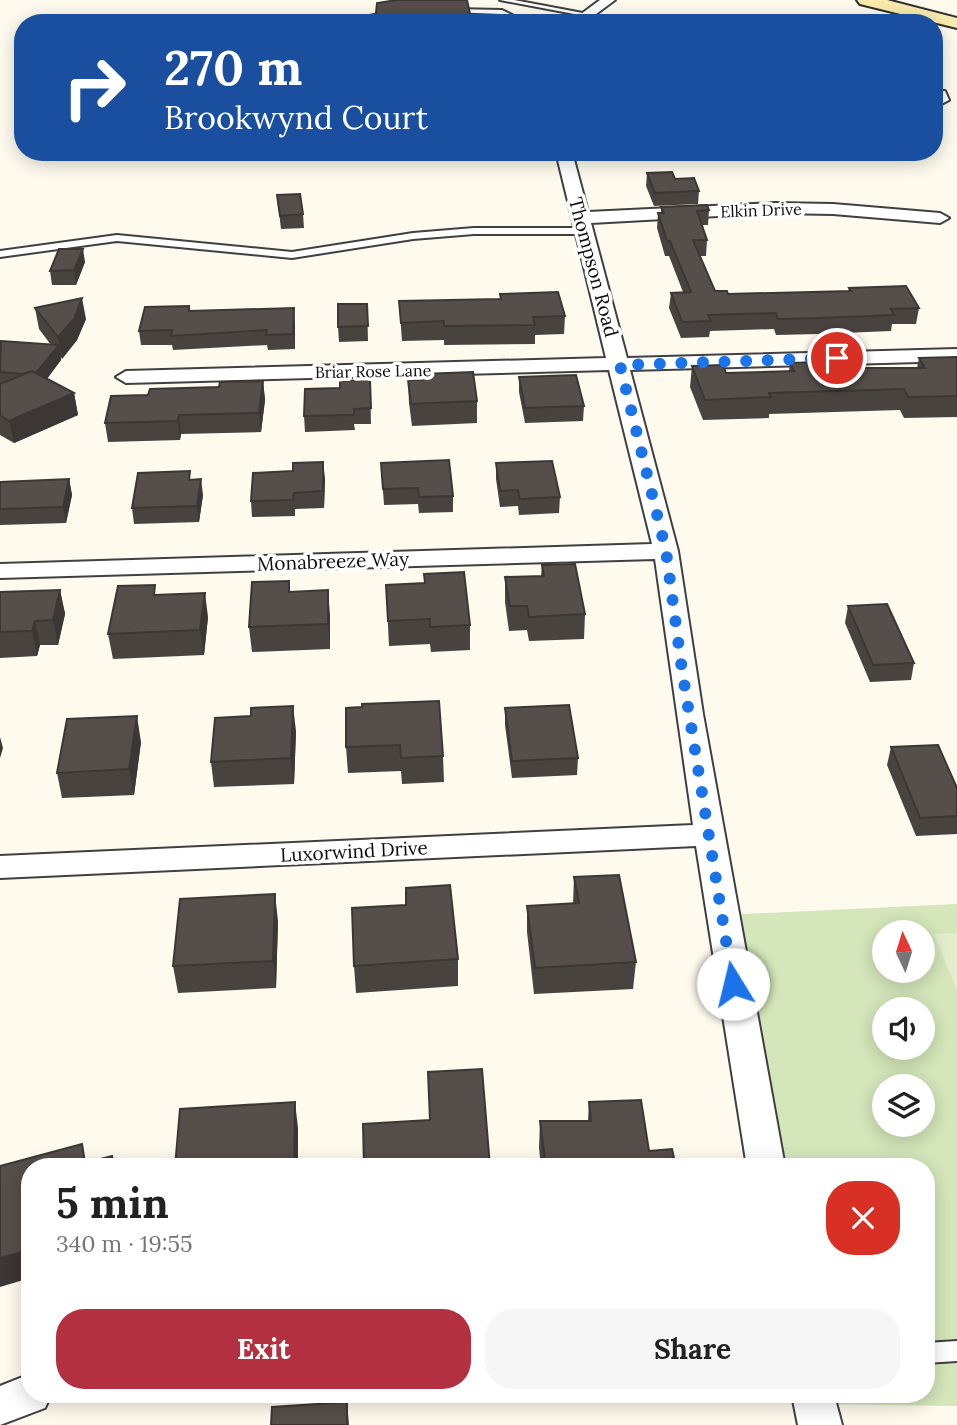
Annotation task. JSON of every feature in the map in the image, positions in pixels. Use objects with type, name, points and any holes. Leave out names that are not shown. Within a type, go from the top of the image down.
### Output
[{"type":"main road","points":[[866,0],[921,14]]},
{"type":"main road","points":[[845,3],[886,14]]},
{"type":"street","points":[[586,14],[609,0]]},
{"type":"street","name":"Thompson Road","points":[[566,161],[666,551],[708,835],[764,1158]]},
{"type":"street","name":"Elkin Drive","points":[[583,224],[775,208],[833,209],[940,218]]},
{"type":"street","name":"Briar Rose Lane","points":[[126,377],[957,355]]},
{"type":"street","name":"Monabreeze Way","points":[[0,571],[666,551]]},
{"type":"street","name":"Luxorwind Drive","points":[[0,867],[708,835]]},
{"type":"street","points":[[0,1407],[21,1398]]},
{"type":"street","points":[[815,1403],[820,1425]]},
{"type":"lane","points":[[503,0],[563,14]]},
{"type":"lane","points":[[438,10],[506,14]]},
{"type":"lane","points":[[390,14],[401,12]]},
{"type":"lane","points":[[0,254],[117,238],[292,254],[412,236],[583,224]]},
{"type":"lane","points":[[935,1352],[957,1351]]},
{"type":"green space","points":[[957,904],[957,1406],[815,1404],[935,1403],[935,1158],[768,1158],[722,915]]},
{"type":"green space","points":[[957,933],[957,991],[935,936],[935,934]]},
{"type":"building","points":[[397,0],[467,0],[470,14],[376,14],[377,3]]},
{"type":"building","points":[[672,172],[675,179],[694,178],[699,191],[655,193],[647,173]]},
{"type":"building","points":[[300,194],[303,214],[280,216],[277,195]]},
{"type":"building","points":[[707,205],[709,210],[697,211],[707,240],[693,240],[715,291],[727,291],[728,294],[851,291],[849,288],[906,286],[919,308],[891,309],[894,315],[778,319],[776,313],[708,315],[711,321],[682,322],[671,293],[691,292],[670,241],[667,241],[658,213],[664,213],[661,207]]},
{"type":"building","points":[[59,249],[83,249],[74,270],[50,271]]},
{"type":"building","points":[[558,292],[565,316],[533,317],[535,325],[444,326],[444,321],[401,323],[399,301],[501,299],[500,294]]},
{"type":"building","points":[[82,298],[74,319],[58,337],[35,308]]},
{"type":"building","points":[[338,304],[367,304],[368,326],[338,327]]},
{"type":"building","points":[[189,306],[189,311],[294,308],[293,334],[266,335],[267,330],[171,336],[172,330],[139,331],[145,307]]},
{"type":"building","points":[[1,341],[59,345],[36,373],[32,371],[23,374],[0,372]]},
{"type":"building","points":[[957,357],[957,396],[908,397],[904,389],[769,393],[771,397],[705,400],[692,366],[723,365],[726,373],[794,371],[790,363],[824,362],[827,368],[925,368],[919,358]]},
{"type":"building","points":[[32,371],[74,393],[9,421],[0,415],[0,384]]},
{"type":"building","points":[[473,372],[477,401],[411,404],[408,380],[423,380],[422,374]]},
{"type":"building","points":[[576,375],[584,406],[525,408],[519,377]]},
{"type":"building","points":[[370,380],[371,408],[354,409],[354,415],[304,416],[305,389],[340,388],[340,381]]},
{"type":"building","points":[[263,381],[259,413],[179,415],[178,421],[105,423],[111,396],[148,395],[150,389],[219,387],[220,382]]},
{"type":"building","points":[[449,460],[453,496],[419,497],[418,488],[383,489],[381,463]]},
{"type":"building","points":[[552,461],[560,497],[520,499],[518,490],[500,491],[496,463]]},
{"type":"building","points":[[323,462],[323,491],[294,493],[293,500],[251,501],[253,473],[293,471],[293,463]]},
{"type":"building","points":[[190,471],[189,480],[201,479],[197,506],[132,508],[138,473]]},
{"type":"building","points":[[69,479],[63,507],[0,509],[0,482]]},
{"type":"building","points":[[575,564],[585,614],[529,617],[527,606],[510,606],[505,577],[544,576],[542,565]]},
{"type":"building","points":[[464,572],[470,625],[430,627],[430,619],[388,621],[386,585],[425,583],[424,574]]},
{"type":"building","points":[[289,581],[289,592],[328,590],[328,624],[249,627],[252,582]]},
{"type":"building","points":[[155,585],[154,595],[205,593],[200,630],[108,634],[118,586]]},
{"type":"building","points":[[60,590],[53,620],[35,621],[32,631],[0,632],[0,592]]},
{"type":"building","points":[[887,604],[914,663],[873,665],[848,606]]},
{"type":"building","points":[[439,701],[443,756],[401,758],[400,745],[346,747],[346,708],[362,707],[362,704]]},
{"type":"building","points":[[569,705],[578,758],[512,761],[505,708]]},
{"type":"building","points":[[293,706],[291,758],[211,762],[215,718],[251,716],[251,708]]},
{"type":"building","points":[[137,716],[129,769],[57,773],[67,719]]},
{"type":"building","points":[[938,745],[957,788],[957,816],[920,818],[891,747]]},
{"type":"building","points":[[619,875],[636,962],[535,968],[527,906],[579,903],[574,877]]},
{"type":"building","points":[[450,885],[458,959],[354,966],[352,908],[406,905],[406,888]]},
{"type":"building","points":[[275,894],[273,961],[173,966],[180,899]]},
{"type":"building","points":[[482,1069],[489,1158],[364,1158],[363,1124],[430,1120],[428,1072]]},
{"type":"building","points":[[641,1100],[649,1151],[672,1149],[674,1158],[545,1158],[540,1121],[591,1121],[589,1102]]},
{"type":"building","points":[[295,1102],[294,1158],[176,1158],[180,1109]]},
{"type":"building","points":[[82,1144],[84,1158],[30,1158]]},
{"type":"building","points":[[21,1160],[21,1252],[0,1258],[0,1166]]},
{"type":"building","points":[[347,1403],[347,1425],[271,1425],[272,1407]]},
{"type":"route","points":[[733,984],[675,626],[666,551],[620,365],[837,358]]}]
